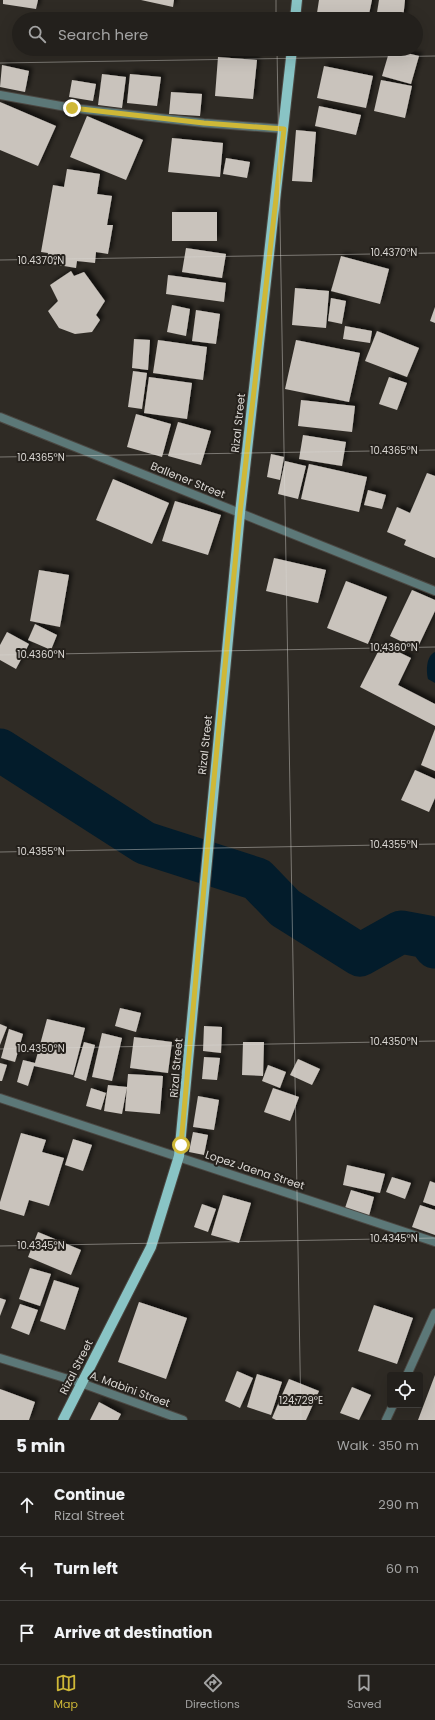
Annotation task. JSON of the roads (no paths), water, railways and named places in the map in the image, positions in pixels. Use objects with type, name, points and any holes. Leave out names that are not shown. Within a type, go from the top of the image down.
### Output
[{"type":"main road","points":[[296,12],[297,0]]},
{"type":"main road","name":"Rizal Street","points":[[63,1420],[151,1247],[179,1156],[240,513],[291,56]]},
{"type":"street","points":[[0,95],[72,108],[204,123],[284,129]]},
{"type":"street","name":"Ballener Street","points":[[0,417],[435,591]]},
{"type":"street","name":"Lopez Jaena Street","points":[[0,1098],[435,1242]]},
{"type":"street","points":[[408,1372],[435,1314]]},
{"type":"street","name":"A. Mabini Street","points":[[0,1358],[81,1383],[183,1420]]},
{"type":"street","points":[[386,1420],[392,1408]]},
{"type":"water","points":[[435,652],[435,683],[428,679],[427,668],[428,660]]},
{"type":"waterway","points":[[0,750],[145,843],[257,879],[285,908],[360,955],[401,932],[428,937],[435,947]]}]
